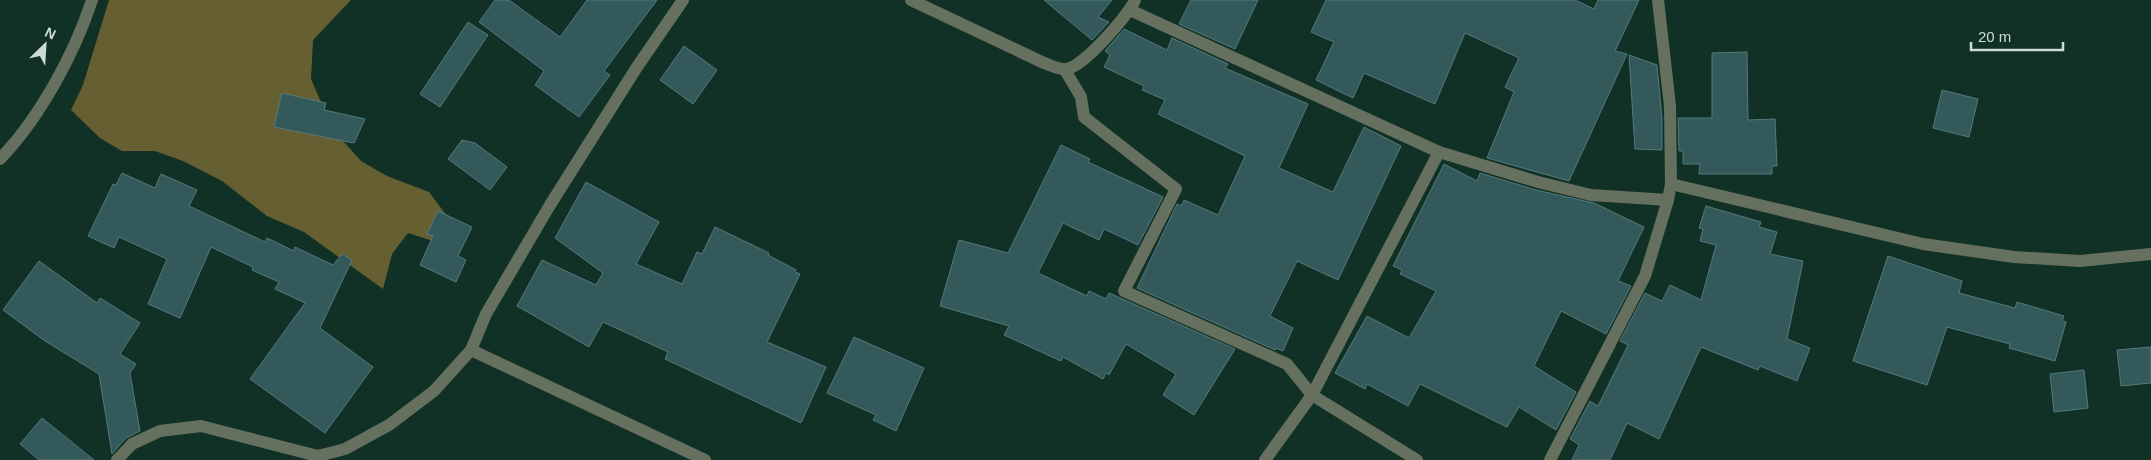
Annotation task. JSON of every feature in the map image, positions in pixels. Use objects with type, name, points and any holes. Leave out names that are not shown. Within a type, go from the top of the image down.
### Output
[{"type":"street","points":[[0,159],[16,142],[50,91],[86,20],[92,0]]},
{"type":"street","points":[[117,460],[132,444],[160,431],[201,426],[318,456],[345,449],[389,426],[434,391],[471,350],[486,314],[550,205],[636,67],[683,0]]},
{"type":"street","points":[[911,0],[1044,63],[1065,70],[1074,67],[1100,44],[1132,5],[1439,152],[1538,182],[1591,195],[1668,200]]},
{"type":"street","points":[[1550,460],[1645,276],[1668,200],[1671,184],[1670,106],[1658,0]]},
{"type":"street","points":[[1065,70],[1081,97],[1084,117],[1176,189],[1124,291],[1287,364],[1312,395],[1416,460]]},
{"type":"street","points":[[1265,460],[1312,395],[1439,152]]},
{"type":"street","points":[[1671,184],[1922,244],[2014,256],[2080,261],[2151,254]]},
{"type":"street","points":[[471,350],[705,460]]},
{"type":"shaded area","points":[[109,0],[351,0],[313,40],[311,79],[333,130],[361,161],[387,176],[429,192],[450,220],[443,244],[408,233],[392,254],[383,289],[304,232],[267,216],[222,181],[183,161],[155,151],[122,151],[100,138],[71,110],[83,85]]},
{"type":"building","points":[[495,0],[509,0],[560,37],[587,0],[657,0],[604,71],[610,75],[579,117],[535,85],[544,71],[479,22]]},
{"type":"building","points":[[1044,0],[1112,0],[1098,17],[1109,22],[1092,40]]},
{"type":"building","points":[[1191,0],[1258,0],[1235,49],[1179,24]]},
{"type":"building","points":[[1326,0],[1575,0],[1594,9],[1598,0],[1639,0],[1615,51],[1627,54],[1569,181],[1487,158],[1514,92],[1505,87],[1519,58],[1465,33],[1435,104],[1364,73],[1353,98],[1316,80],[1334,42],[1311,32]]},
{"type":"building","points":[[468,22],[488,35],[440,107],[420,94]]},
{"type":"building","points":[[1124,29],[1167,50],[1172,38],[1228,64],[1225,68],[1308,104],[1279,168],[1333,192],[1364,127],[1401,146],[1338,280],[1297,261],[1270,316],[1293,328],[1283,351],[1276,348],[1275,350],[1137,288],[1177,204],[1181,206],[1184,200],[1218,215],[1245,156],[1158,114],[1165,100],[1142,90],[1144,86],[1104,67],[1110,55],[1105,51]]},
{"type":"building","points":[[684,46],[717,70],[693,104],[660,80]]},
{"type":"building","points":[[1747,52],[1748,120],[1775,119],[1777,166],[1772,166],[1772,174],[1699,174],[1700,164],[1683,164],[1683,151],[1679,151],[1678,118],[1712,118],[1712,53]]},
{"type":"building","points":[[1629,55],[1657,65],[1662,118],[1662,150],[1635,149]]},
{"type":"building","points":[[1942,90],[1978,99],[1969,137],[1933,128]]},
{"type":"building","points":[[282,93],[326,103],[324,110],[365,119],[354,143],[274,127]]},
{"type":"building","points":[[462,140],[475,143],[507,167],[490,190],[448,159]]},
{"type":"building","points":[[1061,145],[1090,159],[1088,162],[1163,197],[1138,245],[1104,229],[1099,240],[1063,223],[1038,273],[1087,296],[1089,291],[1106,299],[1109,293],[1235,349],[1194,415],[1163,395],[1176,374],[1126,344],[1109,375],[1106,373],[1103,379],[1063,357],[1061,361],[1004,335],[1009,326],[940,306],[959,240],[1008,253]]},
{"type":"building","points":[[1444,164],[1477,181],[1480,173],[1536,190],[1594,203],[1644,227],[1618,281],[1631,286],[1606,334],[1561,311],[1534,366],[1576,392],[1556,430],[1519,407],[1507,427],[1420,384],[1408,406],[1367,384],[1365,389],[1335,373],[1367,316],[1409,338],[1436,291],[1400,274],[1402,270],[1393,266]]},
{"type":"building","points":[[122,173],[155,188],[161,174],[197,190],[189,206],[265,242],[267,238],[294,251],[295,247],[333,265],[342,254],[352,260],[320,328],[373,367],[325,433],[250,379],[305,303],[275,289],[279,282],[252,270],[253,267],[211,247],[180,318],[148,304],[167,259],[119,237],[114,248],[88,236],[113,184],[116,185]]},
{"type":"building","points":[[586,182],[659,222],[636,264],[682,284],[697,252],[702,254],[715,227],[769,253],[768,255],[800,274],[767,342],[826,367],[801,423],[665,359],[668,352],[603,322],[589,347],[517,306],[542,260],[596,285],[603,273],[555,238]]},
{"type":"building","points":[[1706,206],[1761,222],[1759,227],[1777,232],[1770,254],[1803,261],[1787,339],[1810,348],[1797,381],[1760,366],[1758,370],[1701,347],[1659,439],[1627,423],[1610,460],[1572,460],[1579,445],[1570,439],[1590,401],[1598,406],[1628,345],[1620,341],[1645,293],[1662,301],[1670,285],[1701,300],[1716,245],[1700,241],[1703,229],[1699,228]]},
{"type":"building","points":[[438,211],[472,227],[458,256],[466,260],[456,282],[420,265],[433,236],[427,234]]},
{"type":"building","points":[[1888,256],[1962,281],[1959,293],[2015,308],[2017,302],[2064,316],[2062,321],[2066,322],[2055,361],[2009,348],[2010,344],[1947,327],[1927,385],[1853,361]]},
{"type":"building","points":[[39,261],[97,303],[100,298],[140,323],[120,354],[136,364],[130,373],[140,431],[126,438],[112,454],[99,374],[45,341],[3,310]]},
{"type":"building","points":[[854,337],[924,368],[896,431],[873,420],[876,415],[827,393]]},
{"type":"building","points":[[2151,347],[2151,383],[2121,386],[2117,350]]},
{"type":"building","points":[[2084,370],[2088,408],[2054,412],[2050,374]]},
{"type":"building","points":[[42,418],[94,460],[39,460],[20,444]]}]
